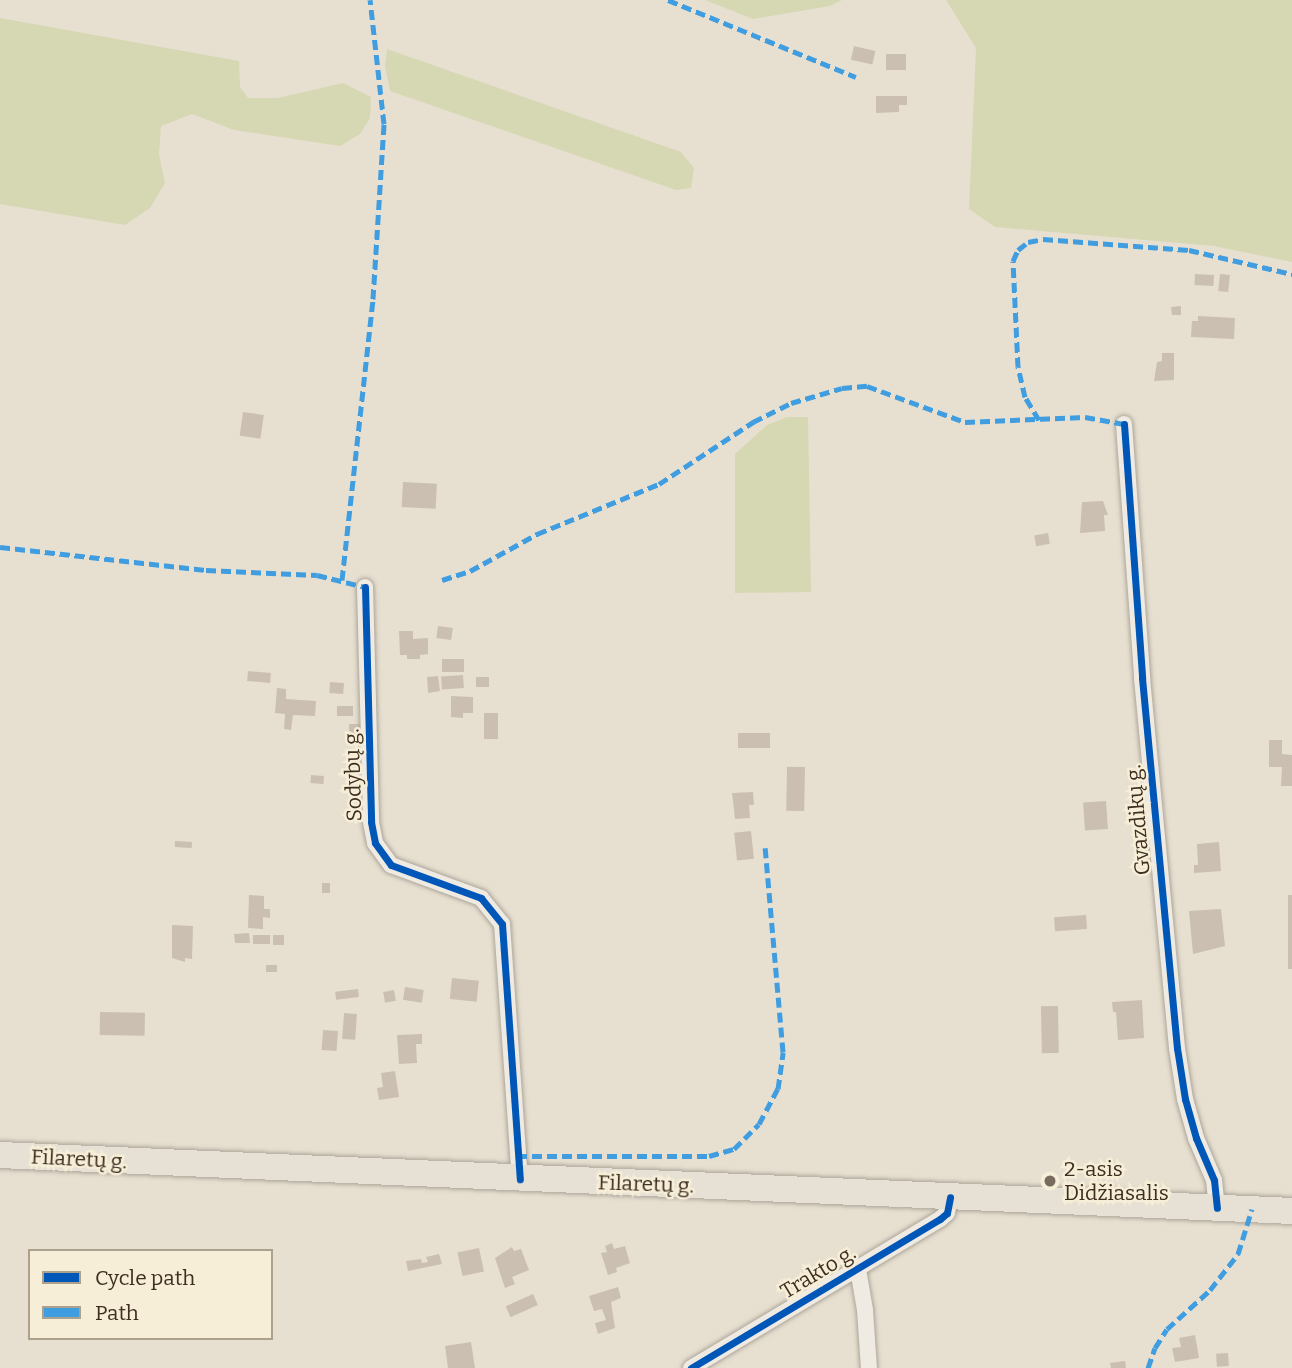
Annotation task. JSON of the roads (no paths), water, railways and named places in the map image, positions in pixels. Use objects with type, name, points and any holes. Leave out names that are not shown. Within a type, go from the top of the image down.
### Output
[{"type":"main road","name":"Filaretų g.","points":[[0,1155],[1292,1211]]},
{"type":"street","name":"Gvazdikų g.","points":[[1124,424],[1142,678],[1177,1048],[1185,1099],[1196,1138],[1214,1180],[1217,1208]]},
{"type":"street","name":"Sodybų g.","points":[[365,587],[370,822],[375,843],[391,865],[481,898],[502,923],[520,1179]]},
{"type":"street","name":"Trakto g.","points":[[691,1368],[940,1219],[947,1213],[950,1197]]},
{"type":"street","points":[[858,1269],[865,1310],[869,1368]]},
{"type":"place","name":"2-asis Didžiasalis","points":[[1050,1181]]}]
